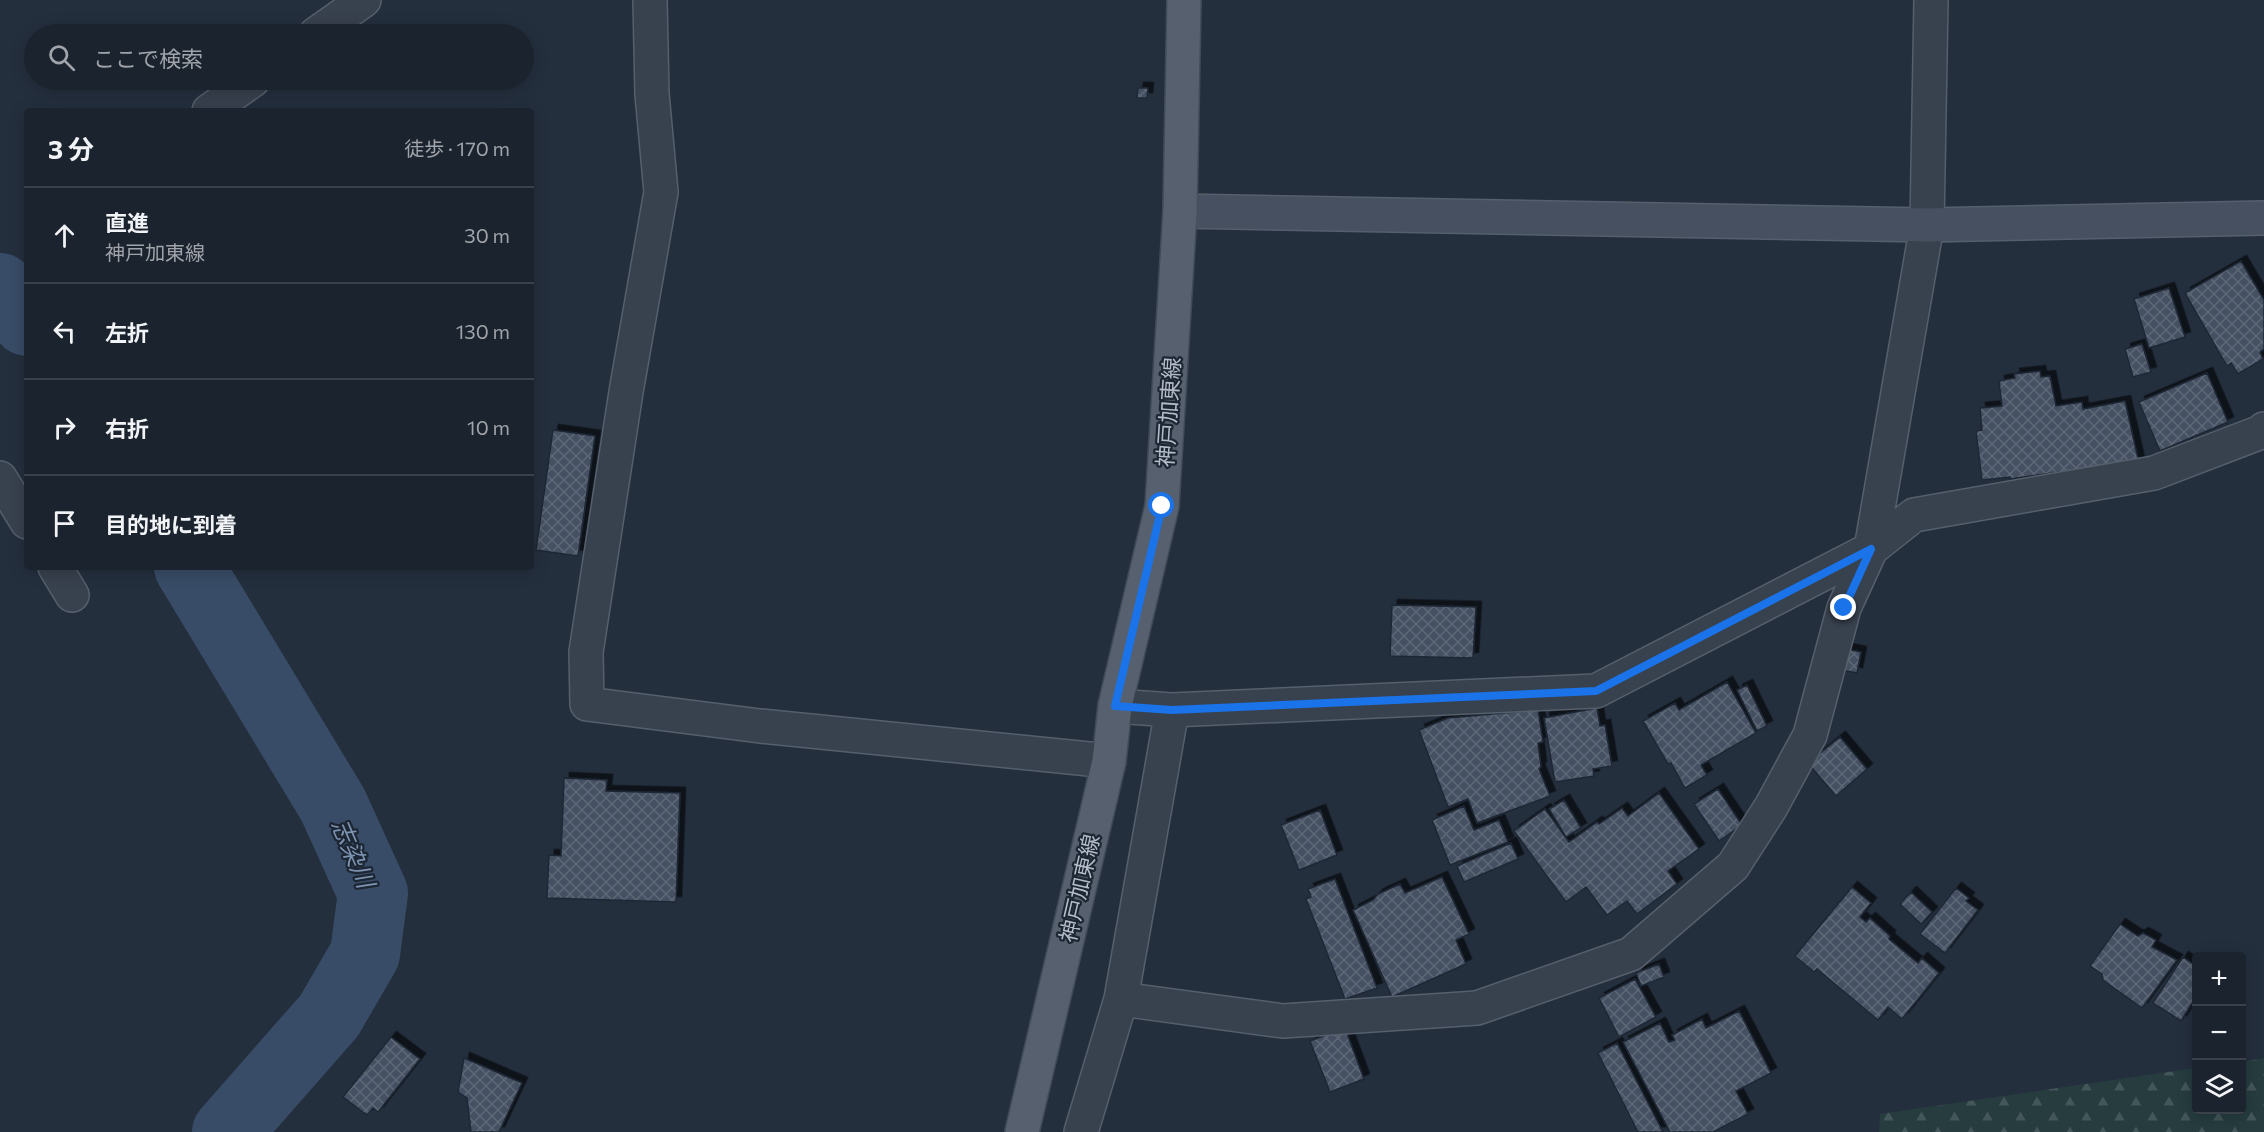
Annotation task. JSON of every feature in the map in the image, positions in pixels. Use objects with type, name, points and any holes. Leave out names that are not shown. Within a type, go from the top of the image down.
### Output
[{"type":"main road","name":"神戸加東線","points":[[1022,1132],[1109,761],[1115,706],[1162,506],[1180,212],[1184,0]]},
{"type":"street","points":[[330,24],[364,0]]},
{"type":"street","points":[[650,0],[652,94],[661,192],[626,393],[586,652],[587,704],[760,726],[1109,761]]},
{"type":"street","points":[[1121,999],[1283,1021],[1477,1008],[1631,954],[1733,866],[1771,807],[1810,735],[1844,608],[1871,549],[1927,225],[1931,0]]},
{"type":"street","points":[[213,108],[239,90]]},
{"type":"street","points":[[1180,212],[1927,225],[2264,218]]},
{"type":"street","points":[[1115,706],[1172,710],[1596,691],[1871,549],[1914,515],[2154,473],[2264,429]]},
{"type":"street","points":[[0,478],[24,517]]},
{"type":"street","points":[[57,570],[72,595]]},
{"type":"street","points":[[1081,1132],[1121,999],[1172,710]]},
{"type":"green space","points":[[2264,1058],[2264,1132],[1879,1132],[1880,1114],[2192,1069],[2192,1114],[2246,1114],[2246,1061]]},
{"type":"building","points":[[1138,88],[1148,88],[1147,98],[1137,98]]},
{"type":"building","points":[[2241,261],[2264,300],[2264,349],[2260,352],[2263,359],[2238,374],[2231,363],[2227,366],[2185,293]]},
{"type":"building","points":[[2169,288],[2185,337],[2149,348],[2134,299]]},
{"type":"building","points":[[2142,344],[2151,372],[2133,377],[2125,349]]},
{"type":"building","points":[[2040,371],[2041,377],[2050,376],[2056,406],[2082,402],[2083,409],[2125,401],[2139,463],[2061,479],[2059,472],[2010,479],[2010,477],[1982,480],[1976,431],[1982,430],[1980,408],[2002,406],[1999,381],[2015,378],[2014,374]]},
{"type":"building","points":[[2207,373],[2228,422],[2160,451],[2139,402]]},
{"type":"building","points":[[553,430],[595,436],[578,556],[536,550]]},
{"type":"building","points":[[1392,605],[1476,607],[1473,658],[1390,656]]},
{"type":"building","points":[[1846,649],[1861,652],[1857,673],[1842,670]]},
{"type":"building","points":[[1727,682],[1756,733],[1701,765],[1707,775],[1685,788],[1643,721],[1675,703],[1679,710]]},
{"type":"building","points":[[1747,685],[1767,726],[1757,731],[1737,690]]},
{"type":"building","points":[[1597,708],[1600,726],[1605,725],[1612,766],[1593,769],[1594,776],[1555,782],[1544,718]]},
{"type":"building","points":[[1538,710],[1543,742],[1538,743],[1541,767],[1539,769],[1550,796],[1477,823],[1468,799],[1448,807],[1419,730],[1448,718]]},
{"type":"building","points":[[1840,737],[1867,769],[1836,796],[1808,763]]},
{"type":"building","points":[[564,778],[607,780],[606,791],[680,793],[676,902],[547,898],[549,855],[561,856]]},
{"type":"building","points":[[1718,789],[1742,825],[1719,841],[1694,804]]},
{"type":"building","points":[[1659,793],[1699,849],[1668,871],[1677,884],[1637,914],[1627,901],[1607,915],[1586,887],[1566,902],[1514,831],[1545,809],[1569,842],[1622,808],[1628,816]]},
{"type":"building","points":[[1564,800],[1581,828],[1566,837],[1549,809]]},
{"type":"building","points":[[1464,806],[1474,830],[1499,820],[1508,842],[1450,865],[1432,820]]},
{"type":"building","points":[[1320,810],[1337,855],[1299,870],[1281,825]]},
{"type":"building","points":[[1511,843],[1518,859],[1464,882],[1457,866]]},
{"type":"building","points":[[1442,877],[1469,934],[1456,940],[1466,964],[1392,997],[1353,910],[1373,900],[1378,894],[1400,884],[1405,893]]},
{"type":"building","points":[[1335,879],[1377,988],[1345,999],[1306,899],[1311,897],[1308,889]]},
{"type":"building","points":[[1852,887],[1871,903],[1860,917],[1866,922],[1870,918],[1890,936],[1889,939],[1918,963],[1922,958],[1939,973],[1902,1019],[1888,1007],[1878,1020],[1817,969],[1814,972],[1795,956]]},
{"type":"building","points":[[1956,888],[1969,898],[1966,901],[1978,910],[1945,953],[1920,934]]},
{"type":"building","points":[[1911,892],[1932,912],[1921,924],[1900,904]]},
{"type":"building","points":[[2120,924],[2138,936],[2143,933],[2156,940],[2152,947],[2177,960],[2142,1008],[2103,980],[2102,974],[2090,966]]},
{"type":"building","points":[[2183,957],[2192,963],[2192,1003],[2181,1021],[2153,1003]]},
{"type":"building","points":[[1659,964],[1664,977],[1641,986],[1636,973]]},
{"type":"building","points":[[1635,979],[1656,1017],[1619,1037],[1599,998]]},
{"type":"building","points":[[1739,1011],[1771,1073],[1736,1091],[1748,1114],[1713,1132],[1670,1132],[1623,1042],[1660,1023],[1669,1042],[1675,1040],[1672,1035],[1702,1019],[1706,1028]]},
{"type":"building","points":[[1345,1028],[1364,1079],[1330,1092],[1310,1041]]},
{"type":"building","points":[[391,1037],[420,1059],[378,1112],[373,1108],[367,1115],[343,1097]]},
{"type":"building","points":[[1617,1043],[1663,1132],[1638,1132],[1598,1053]]},
{"type":"building","points":[[464,1058],[522,1083],[499,1132],[471,1132],[467,1098],[458,1092]]},
{"type":"waterway","name":"志染川","points":[[0,288],[24,317]]},
{"type":"waterway","name":"志染川","points":[[191,570],[333,805],[373,893],[365,954],[329,1016],[227,1132]]},
{"type":"route","points":[[1162,506],[1115,706],[1172,710],[1596,691],[1871,549],[1844,608]]}]
